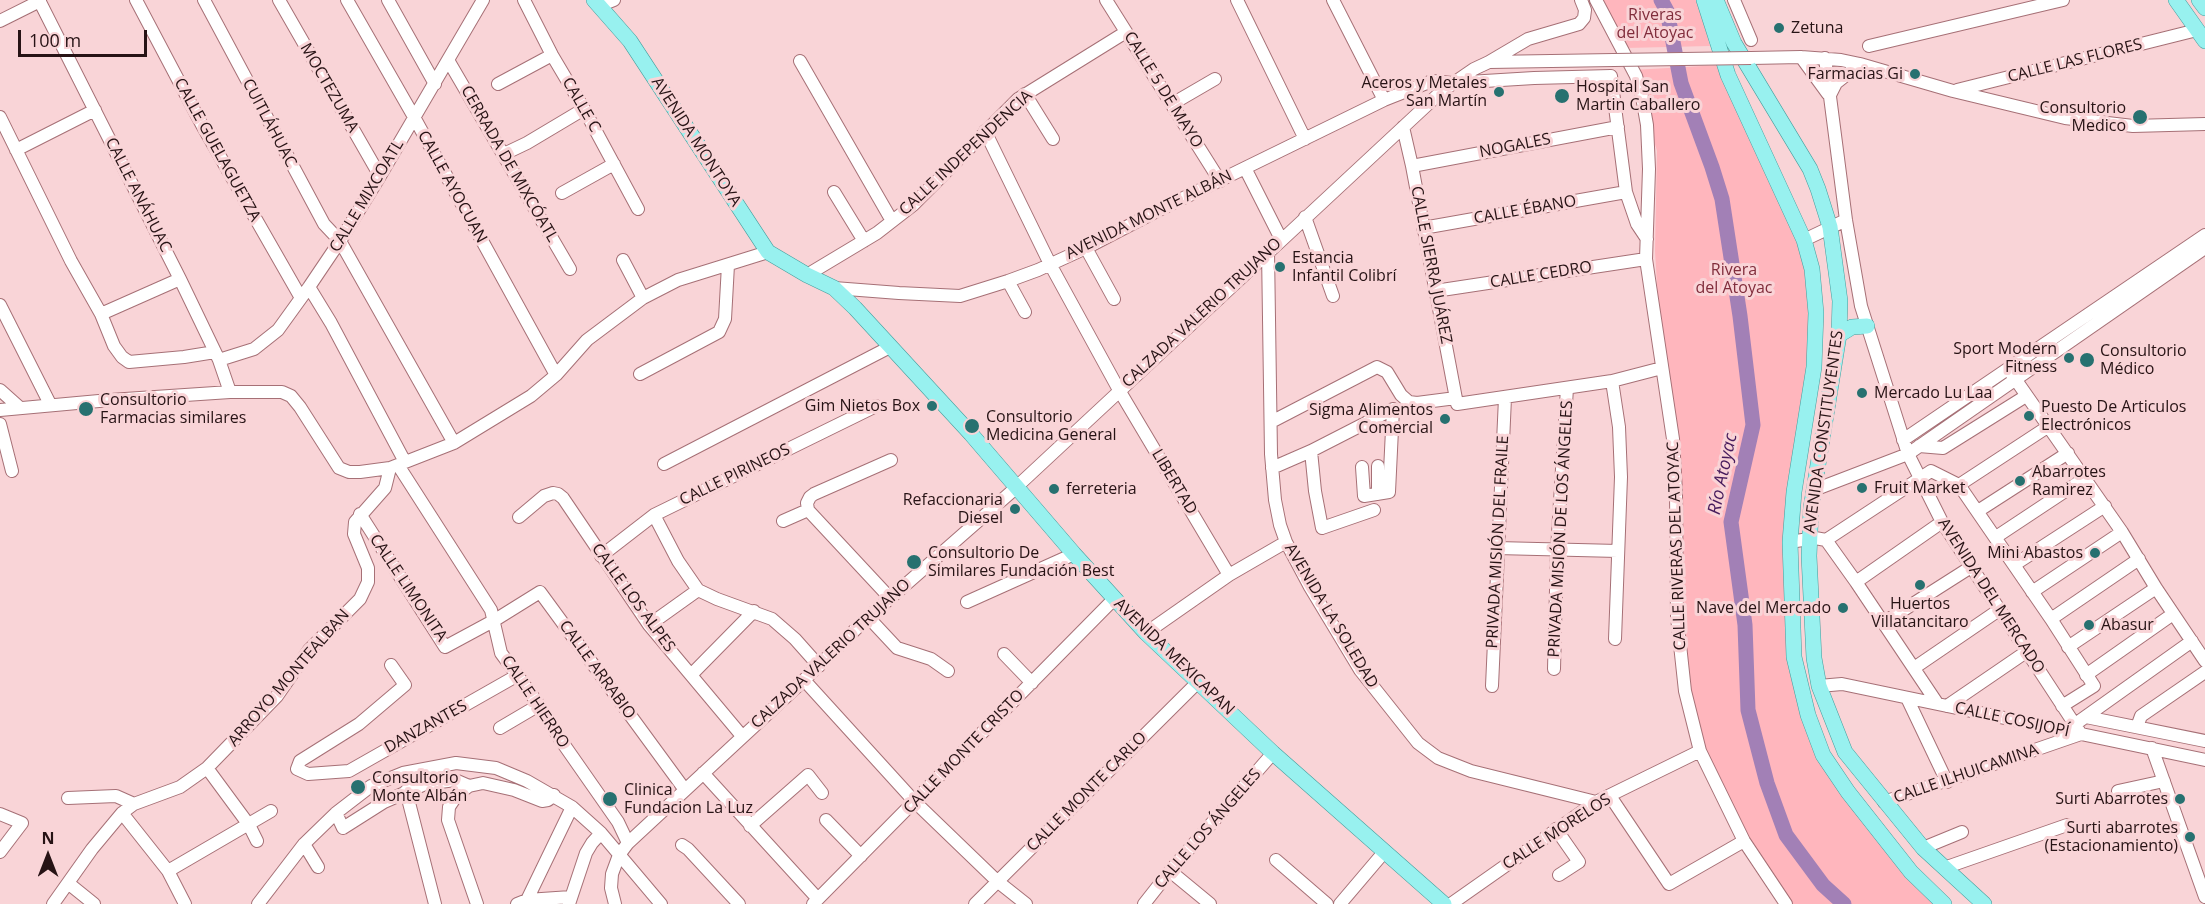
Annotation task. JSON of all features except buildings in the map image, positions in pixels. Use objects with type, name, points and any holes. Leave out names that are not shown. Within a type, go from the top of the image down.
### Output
[{"type":"main road","name":"AVENIDA CONSTITUYENTES","points":[[1704,0],[1728,75],[1804,240],[1812,269],[1814,367],[1794,492],[1790,542],[1794,657],[1808,715],[1823,755],[1876,831],[1911,872],[1944,904]]},
{"type":"main road","name":"AVENIDA CONSTITUYENTES","points":[[1716,0],[1734,43],[1810,169],[1830,227],[1840,301],[1839,335],[1814,490],[1810,539],[1814,658],[1819,686],[1845,752],[1923,848],[1984,904]]},
{"type":"main road","points":[[2176,0],[2201,35]]},
{"type":"main road","points":[[2199,0],[2205,8]]},
{"type":"main road","name":"AVENIDA MONTOYA","points":[[597,3],[630,41],[768,252],[834,288]]},
{"type":"main road","name":"AVENIDA MEXICAPAN","points":[[834,288],[971,434],[1074,554],[1146,633],[1273,753],[1444,904]]},
{"type":"main road","points":[[1839,335],[1852,327],[1867,326]]},
{"type":"main road","points":[[1794,492],[1814,490]]},
{"type":"street","points":[[0,21],[40,0]]},
{"type":"street","name":"CALLE ANÁHUAC","points":[[40,0],[180,279],[217,356],[230,392]]},
{"type":"street","name":"CALLE GUELAGUETZA","points":[[136,0],[202,125],[301,298]]},
{"type":"street","name":"CUITLÁHUAC","points":[[204,0],[324,224],[340,241],[454,442]]},
{"type":"street","name":"MOCTEZUMA","points":[[279,0],[380,176]]},
{"type":"street","name":"CALLE AYOCUAN","points":[[347,0],[556,375]]},
{"type":"street","points":[[388,0],[435,84]]},
{"type":"street","name":"CALLE C","points":[[524,0],[638,209]]},
{"type":"street","points":[[597,3],[614,0]]},
{"type":"street","name":"CALLE 5 DE MAYO","points":[[1106,0],[1220,181]]},
{"type":"street","points":[[1237,0],[1305,139]]},
{"type":"street","points":[[1333,0],[1384,100]]},
{"type":"street","points":[[1489,62],[1528,39],[1580,24],[1585,10],[1581,0]]},
{"type":"street","name":"CALLE RIVERAS DEL ATOYAC","points":[[1596,0],[1636,76],[1647,125],[1649,169],[1646,259],[1673,439],[1676,492],[1676,585],[1679,647],[1685,691],[1701,751],[1744,841],[1786,904]]},
{"type":"street","points":[[1734,0],[1751,40]]},
{"type":"street","points":[[1869,46],[2063,0]]},
{"type":"street","name":"CALLE MIXCOATL","points":[[100,314],[114,346],[129,362],[217,356],[254,349],[278,330],[340,241],[380,176],[435,84],[479,2]]},
{"type":"street","name":"CALLE INDEPENDENCIA","points":[[807,275],[864,241],[913,205],[985,131],[1025,94],[1126,32]]},
{"type":"street","name":"CALLE LAS FLORES","points":[[1953,91],[2201,35]]},
{"type":"street","points":[[498,84],[552,55]]},
{"type":"street","points":[[1801,57],[1830,97]]},
{"type":"street","name":"CALZADA VALERIO TRUJANO","points":[[619,855],[628,843],[819,666],[868,617],[1016,487],[1403,127],[1452,83],[1489,62],[1825,58],[1860,64],[1953,91],[2065,118],[2133,126],[2205,124]]},
{"type":"street","name":"AVENIDA DEL MERCADO","points":[[1825,58],[1846,220],[1861,306],[1908,454],[1942,522],[2078,730]]},
{"type":"street","name":"CERRADA DE MIXCÓATL","points":[[448,60],[570,269]]},
{"type":"street","points":[[800,61],[892,221]]},
{"type":"street","points":[[1830,97],[1836,83],[1860,64]]},
{"type":"street","name":"AVENIDA MONTE ALBÁN","points":[[834,288],[960,296],[1008,281],[1086,248],[1384,100],[1432,81],[1452,83],[1611,76],[1618,127]]},
{"type":"street","points":[[1172,104],[1215,80]]},
{"type":"street","points":[[1025,94],[1053,139]]},
{"type":"street","points":[[504,154],[584,109]]},
{"type":"street","points":[[16,150],[95,110]]},
{"type":"street","points":[[0,117],[71,261],[100,314],[180,279]]},
{"type":"street","name":"CALLE SIERRA JUÁREZ","points":[[1403,127],[1456,401]]},
{"type":"street","points":[[1618,127],[1626,192],[1637,224],[1647,239]]},
{"type":"street","name":"NOGALES","points":[[1412,166],[1618,127]]},
{"type":"street","name":"LIBERTAD","points":[[985,131],[1050,264],[1119,390],[1229,575]]},
{"type":"street","points":[[562,193],[614,164]]},
{"type":"street","points":[[1245,168],[1281,239]]},
{"type":"street","points":[[834,192],[864,241]]},
{"type":"street","name":"CALLE ÉBANO","points":[[1423,228],[1626,192]]},
{"type":"street","points":[[1305,217],[1333,296]]},
{"type":"street","points":[[1804,240],[1846,220]]},
{"type":"street","points":[[1814,490],[1908,454],[2012,374],[2205,235]]},
{"type":"street","points":[[1086,248],[1114,299]]},
{"type":"street","points":[[1903,440],[2012,374],[2205,248]]},
{"type":"street","name":"AVENIDA LA SOLEDAD","points":[[1268,251],[1272,468],[1278,516],[1286,542],[1360,670],[1418,743],[1438,758],[1471,771],[1596,802]]},
{"type":"street","points":[[0,410],[50,404],[230,392],[282,392],[291,396],[300,407],[339,468],[349,472],[360,472],[398,465],[454,442],[531,396],[556,375],[587,340],[643,298],[678,280],[768,252]]},
{"type":"street","name":"CALLE CEDRO","points":[[1435,291],[1646,259]]},
{"type":"street","points":[[623,260],[643,298]]},
{"type":"street","points":[[640,374],[719,332],[725,319],[728,265]]},
{"type":"street","points":[[1008,281],[1025,312]]},
{"type":"street","points":[[309,287],[331,323],[398,465]]},
{"type":"street","points":[[0,305],[50,404]]},
{"type":"street","points":[[664,464],[890,346]]},
{"type":"street","points":[[1271,422],[1377,367],[1387,372],[1401,395],[1409,402],[1417,403],[1505,398],[1612,381],[1662,368]]},
{"type":"street","points":[[2012,374],[2105,506],[2205,661]]},
{"type":"street","points":[[1612,381],[1619,427],[1621,477],[1615,634]]},
{"type":"street","name":"PRIVADA MISIÓN DE LOS ÁNGELES","points":[[1554,669],[1557,550],[1567,388]]},
{"type":"street","points":[[0,390],[19,407]]},
{"type":"street","points":[[1919,446],[1943,448],[2026,396]]},
{"type":"street","name":"PRIVADA MISIÓN DEL FRAILE","points":[[1492,686],[1505,398]]},
{"type":"street","name":"CALLE PIRINEOS","points":[[601,556],[654,516],[876,406]]},
{"type":"street","points":[[1272,468],[1311,452],[1393,409],[1389,492],[1364,496],[1362,467]]},
{"type":"street","points":[[0,424],[12,471]]},
{"type":"street","points":[[1959,485],[2049,426]]},
{"type":"street","points":[[1311,452],[1322,528],[1374,510]]},
{"type":"street","points":[[1978,511],[2068,453]]},
{"type":"street","points":[[890,598],[808,510],[807,503],[814,494],[891,460]]},
{"type":"street","points":[[360,514],[385,488],[398,465]]},
{"type":"street","name":"CALLE HIERRO","points":[[398,465],[491,610],[501,653],[618,822],[628,843]]},
{"type":"street","points":[[1378,466],[1378,494]]},
{"type":"street","points":[[1790,542],[1810,539],[1826,540],[1931,471],[1959,485],[2106,703]]},
{"type":"street","points":[[1996,537],[2085,478]]},
{"type":"street","name":"CALLE LOS ALPES","points":[[519,517],[544,496],[558,494],[650,625],[742,736]]},
{"type":"street","points":[[2014,565],[2105,506]]},
{"type":"street","points":[[783,521],[808,510]]},
{"type":"street","name":"CALLE LIMONITA","points":[[360,514],[445,647],[495,620]]},
{"type":"street","name":"ARROYO MONTEALBAN","points":[[53,904],[122,813],[134,804],[180,787],[207,768],[277,696],[309,650],[360,599],[368,582],[368,568],[354,534],[355,522],[360,514]]},
{"type":"street","points":[[654,516],[678,561],[698,590],[772,619],[795,639],[819,666]]},
{"type":"street","points":[[1856,582],[1942,522]]},
{"type":"street","points":[[2032,592],[2122,532]]},
{"type":"street","points":[[1826,540],[1882,623],[1942,705],[2026,652]]},
{"type":"street","points":[[1146,633],[1229,575],[1286,542]]},
{"type":"street","points":[[1497,548],[1618,551]]},
{"type":"street","points":[[967,602],[1074,554]]},
{"type":"street","points":[[2051,619],[2139,559]]},
{"type":"street","points":[[1882,623],[1971,567]]},
{"type":"street","points":[[2068,647],[2156,588]]},
{"type":"street","points":[[650,625],[698,590]]},
{"type":"street","name":"CALLE ARRABIO","points":[[495,620],[540,592],[685,790]]},
{"type":"street","name":"CALLE MONTE CRISTO","points":[[816,902],[1114,599]]},
{"type":"street","points":[[1914,668],[1999,610]]},
{"type":"street","points":[[691,675],[754,611]]},
{"type":"street","points":[[2086,675],[2173,614]]},
{"type":"street","points":[[868,617],[897,648],[932,659],[948,670]]},
{"type":"street","name":"CALLE ILHUICAMINA","points":[[1884,802],[1947,782],[2078,730],[2086,717],[2192,641]]},
{"type":"street","points":[[1004,654],[1032,683]]},
{"type":"street","name":"DANZANTES","points":[[390,665],[405,685],[359,724],[300,761],[297,769],[308,774],[349,771],[518,675]]},
{"type":"street","points":[[2137,727],[2141,716],[2205,672]]},
{"type":"street","points":[[804,680],[915,802],[997,881],[1026,904]]},
{"type":"street","name":"CALLE MONTE CARLO","points":[[975,904],[1198,681]]},
{"type":"street","name":"CALLE COSIJOPÍ","points":[[1819,686],[1842,684],[2078,730],[2205,760]]},
{"type":"street","points":[[2062,706],[2094,686]]},
{"type":"street","points":[[1907,698],[1947,782]]},
{"type":"street","points":[[500,728],[539,705]]},
{"type":"street","points":[[2086,717],[2205,741]]},
{"type":"street","points":[[2152,748],[2205,897]]},
{"type":"street","name":"CALLE MORELOS","points":[[1451,904],[1596,802],[1701,751]]},
{"type":"street","name":"CALLE LOS ÁNGELES","points":[[1144,904],[1273,753]]},
{"type":"street","points":[[258,904],[304,844],[336,813],[371,786],[403,773],[456,763],[496,768],[554,795],[572,807],[601,833],[661,904]]},
{"type":"street","points":[[207,768],[249,825],[257,841]]},
{"type":"street","points":[[704,773],[816,902]]},
{"type":"street","points":[[750,826],[808,775],[822,793]]},
{"type":"street","points":[[336,813],[343,828],[406,791],[424,784],[455,780],[469,786],[491,784],[542,801],[554,795]]},
{"type":"street","points":[[2118,791],[2164,781]]},
{"type":"street","points":[[469,786],[457,795],[450,807],[448,820],[477,904]]},
{"type":"street","points":[[406,791],[435,904]]},
{"type":"street","points":[[68,798],[116,796],[134,804]]},
{"type":"street","points":[[1611,796],[1668,884],[1744,841]]},
{"type":"street","points":[[572,807],[522,902],[570,901],[586,853],[601,833]]},
{"type":"street","points":[[168,871],[272,811]]},
{"type":"street","points":[[122,813],[168,871],[185,904]]},
{"type":"street","points":[[0,814],[22,823],[0,852]]},
{"type":"street","points":[[826,820],[861,856]]},
{"type":"street","points":[[1944,868],[2067,825]]},
{"type":"street","points":[[1556,829],[1578,862],[1559,875]]},
{"type":"street","points":[[1923,848],[1962,832]]},
{"type":"street","points":[[304,844],[318,867]]},
{"type":"street","points":[[685,847],[739,904]]},
{"type":"street","points":[[1340,904],[1385,851]]},
{"type":"street","points":[[615,904],[611,888],[612,874],[619,855]]},
{"type":"street","points":[[1276,860],[1327,904]]},
{"type":"street","points":[[1170,871],[1210,904]]},
{"type":"street","points":[[68,883],[93,904]]},
{"type":"green space","name":"Riveras del Atoyac","points":[[1600,0],[1697,0],[1710,46],[1626,48]]},
{"type":"green space","name":"Rivera del Atoyac","points":[[1720,65],[1804,240],[1814,367],[1794,492],[1794,657],[1823,755],[1946,904],[1786,904],[1744,841],[1700,751],[1679,647],[1676,492],[1662,367],[1655,251],[1657,151],[1633,70]]},
{"type":"waterway","name":"Río Atoyac","points":[[1661,0],[1667,11],[1681,83],[1722,199],[1740,316],[1753,425],[1731,522],[1745,625],[1748,710],[1767,783],[1786,835],[1823,885],[1844,904]]},
{"type":"place","name":"Zetuna","points":[[1779,28]]},
{"type":"place","name":"Farmacias Gi","points":[[1915,74]]},
{"type":"place","name":"Aceros y Metales San Martín","points":[[1499,92]]},
{"type":"place","name":"Hospital San Martin Caballero","points":[[1562,96]]},
{"type":"place","name":"Consultorio Medico","points":[[2140,117]]},
{"type":"place","name":"Estancia Infantil Colibrí","points":[[1280,267]]},
{"type":"place","name":"Sport Modern Fitness","points":[[2069,358]]},
{"type":"place","name":"Consultorio Médico","points":[[2087,360]]},
{"type":"place","name":"Mercado Lu Laa","points":[[1862,393]]},
{"type":"place","name":"Gim Nietos Box","points":[[932,406]]},
{"type":"place","name":"Consultorio Farmacias similares","points":[[86,409]]},
{"type":"place","name":"Puesto De Articulos Electrónicos","points":[[2029,416]]},
{"type":"place","name":"Sigma Alimentos Comercial","points":[[1445,419]]},
{"type":"place","name":"Consultorio Medicina General","points":[[972,426]]},
{"type":"place","name":"Abarrotes Ramirez","points":[[2020,481]]},
{"type":"place","name":"Fruit Market","points":[[1862,488]]},
{"type":"place","name":"ferreteria","points":[[1054,489]]},
{"type":"place","name":"Refaccionaria Diesel","points":[[1015,509]]},
{"type":"place","name":"Mini Abastos","points":[[2095,553]]},
{"type":"place","name":"Consultorio De Similares Fundación Best","points":[[914,562]]},
{"type":"place","name":"Huertos Villatancitaro","points":[[1920,585]]},
{"type":"place","name":"Nave del Mercado","points":[[1843,608]]},
{"type":"place","name":"Abasur","points":[[2089,625]]},
{"type":"place","name":"Consultorio Monte Albán","points":[[358,787]]},
{"type":"place","name":"Clinica Fundacion La Luz","points":[[610,799]]},
{"type":"place","name":"Surti Abarrotes","points":[[2180,799]]},
{"type":"place","name":"Surti abarrotes (Estacionamiento)","points":[[2190,837]]}]
